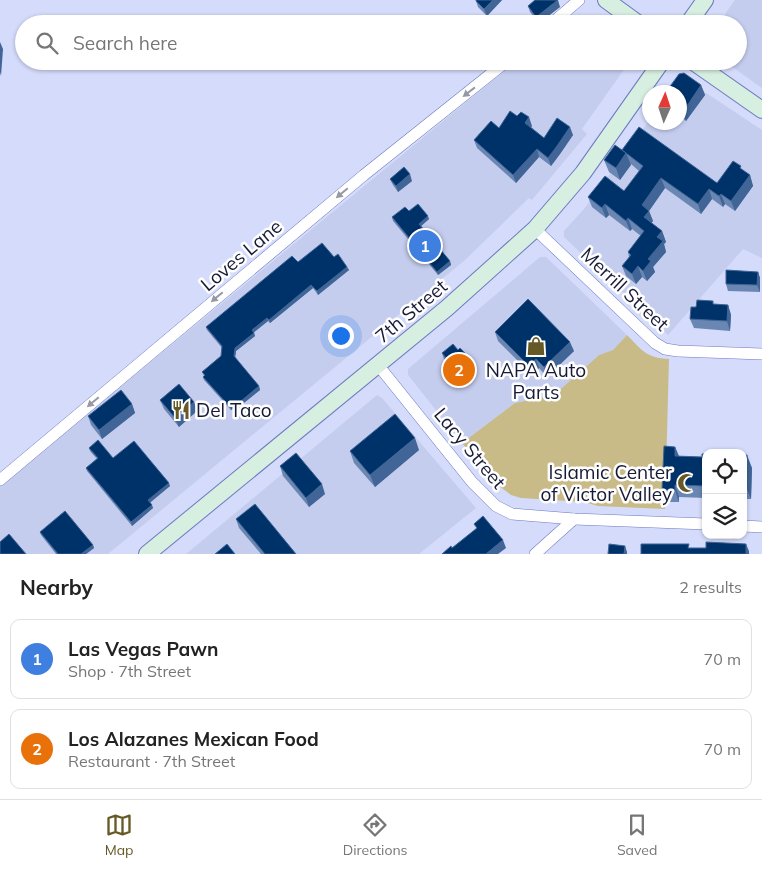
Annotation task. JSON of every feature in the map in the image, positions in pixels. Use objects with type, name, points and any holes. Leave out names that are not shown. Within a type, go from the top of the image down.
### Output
[{"type":"main road","points":[[606,0],[627,15]]},
{"type":"main road","points":[[695,15],[706,0]]},
{"type":"main road","name":"7th Street","points":[[147,554],[447,308],[535,229],[583,173],[656,70]]},
{"type":"main road","points":[[705,70],[762,110]]},
{"type":"street","points":[[562,15],[579,0]]},
{"type":"street","name":"Loves Lane","points":[[0,480],[364,175],[496,70]]},
{"type":"street","name":"Merrill Street","points":[[535,229],[628,319],[655,343],[665,349],[762,354]]},
{"type":"street","name":"Lacy Street","points":[[378,365],[472,482],[496,506],[512,514],[574,519],[702,524]]},
{"type":"street","points":[[535,554],[574,519]]},
{"type":"street","points":[[747,526],[762,526]]},
{"type":"shaded area","points":[[735,0],[762,0],[762,88],[737,70],[747,70],[747,15],[724,15]]},
{"type":"shaded area","points":[[505,70],[624,70],[582,129],[587,134],[532,200],[529,198],[465,260],[108,554],[0,554],[0,486]]},
{"type":"shaded area","points":[[682,77],[762,130],[762,258],[743,249],[668,335],[564,237],[564,231],[584,209],[642,130],[687,130],[687,85],[681,85]]},
{"type":"shaded area","points":[[540,257],[546,257],[627,335],[613,350],[599,355],[554,395],[515,403],[462,443],[408,375],[408,369]]},
{"type":"shaded area","points":[[627,335],[650,355],[669,359],[665,509],[598,506],[584,502],[521,498],[511,495],[498,485],[462,443],[515,403],[554,395],[599,355],[613,350]]},
{"type":"shaded area","points":[[377,395],[382,398],[476,508],[419,554],[186,554]]},
{"type":"building","points":[[476,0],[493,0],[484,9]]},
{"type":"building","points":[[535,0],[558,0],[539,15],[535,15],[528,6]]},
{"type":"building","points":[[684,73],[701,85],[687,106],[687,85],[671,85],[679,74]]},
{"type":"building","points":[[510,111],[517,116],[521,112],[529,117],[525,123],[544,138],[557,118],[570,127],[548,158],[537,149],[513,175],[474,140],[491,121],[499,128]]},
{"type":"building","points":[[639,127],[717,183],[733,161],[750,175],[731,201],[709,189],[698,204],[661,178],[642,205],[649,211],[644,217],[662,231],[657,237],[663,241],[648,259],[651,261],[643,271],[638,266],[632,274],[622,266],[631,255],[628,252],[644,231],[628,218],[626,221],[605,204],[602,208],[588,197],[605,176],[624,191],[643,166],[622,150]]},
{"type":"building","points":[[615,145],[626,153],[616,168],[604,160]]},
{"type":"building","points":[[404,167],[410,174],[396,186],[390,179]]},
{"type":"building","points":[[418,204],[428,216],[419,224],[450,261],[437,272],[392,217],[405,207],[409,211]]},
{"type":"building","points":[[322,243],[334,257],[338,254],[347,267],[317,291],[311,285],[269,320],[267,318],[252,330],[254,333],[235,348],[234,356],[259,386],[234,407],[232,405],[230,407],[203,377],[205,375],[202,372],[221,356],[222,346],[206,327],[292,256],[298,262]]},
{"type":"building","points":[[726,270],[758,272],[757,285],[726,284]]},
{"type":"building","name":"NAPA Auto Parts","points":[[528,299],[570,342],[544,367],[536,359],[529,366],[495,332]]},
{"type":"building","points":[[697,300],[713,301],[713,304],[728,305],[727,321],[690,319],[691,307],[696,307]]},
{"type":"building","points":[[453,344],[458,350],[460,348],[468,356],[465,358],[471,366],[460,375],[442,353]]},
{"type":"building","points":[[179,384],[194,402],[175,418],[160,400]]},
{"type":"building","points":[[121,390],[132,404],[99,430],[88,416]]},
{"type":"building","points":[[395,414],[415,438],[370,475],[350,451]]},
{"type":"building","points":[[98,440],[113,458],[134,441],[169,483],[148,500],[152,505],[131,522],[86,468],[98,458],[89,448]]},
{"type":"building","points":[[664,446],[675,447],[675,456],[702,457],[702,486],[675,485],[675,490],[662,490]]},
{"type":"building","points":[[296,453],[322,484],[306,498],[280,466]]},
{"type":"building","points":[[255,504],[296,554],[265,554],[236,519]]},
{"type":"building","points":[[65,511],[93,545],[81,554],[58,554],[40,532]]},
{"type":"building","points":[[483,516],[503,540],[486,554],[442,554],[477,528],[474,524]]},
{"type":"building","points":[[9,534],[26,554],[0,554],[0,542]]},
{"type":"building","points":[[706,542],[746,544],[746,554],[641,554],[641,544],[689,544],[688,548],[706,548]]},
{"type":"building","points":[[227,544],[235,554],[215,554]]},
{"type":"building","points":[[609,544],[625,546],[624,554],[608,554]]},
{"type":"place","name":"Las Vegas Pawn","points":[[425,246]]},
{"type":"place","name":"NAPA Auto Parts","points":[[536,346]]},
{"type":"place","name":"Los Alazanes Mexican Food","points":[[459,370]]},
{"type":"place","name":"Del Taco","points":[[181,410]]},
{"type":"place","name":"Islamic Center of Victor Valley","points":[[687,483]]}]
